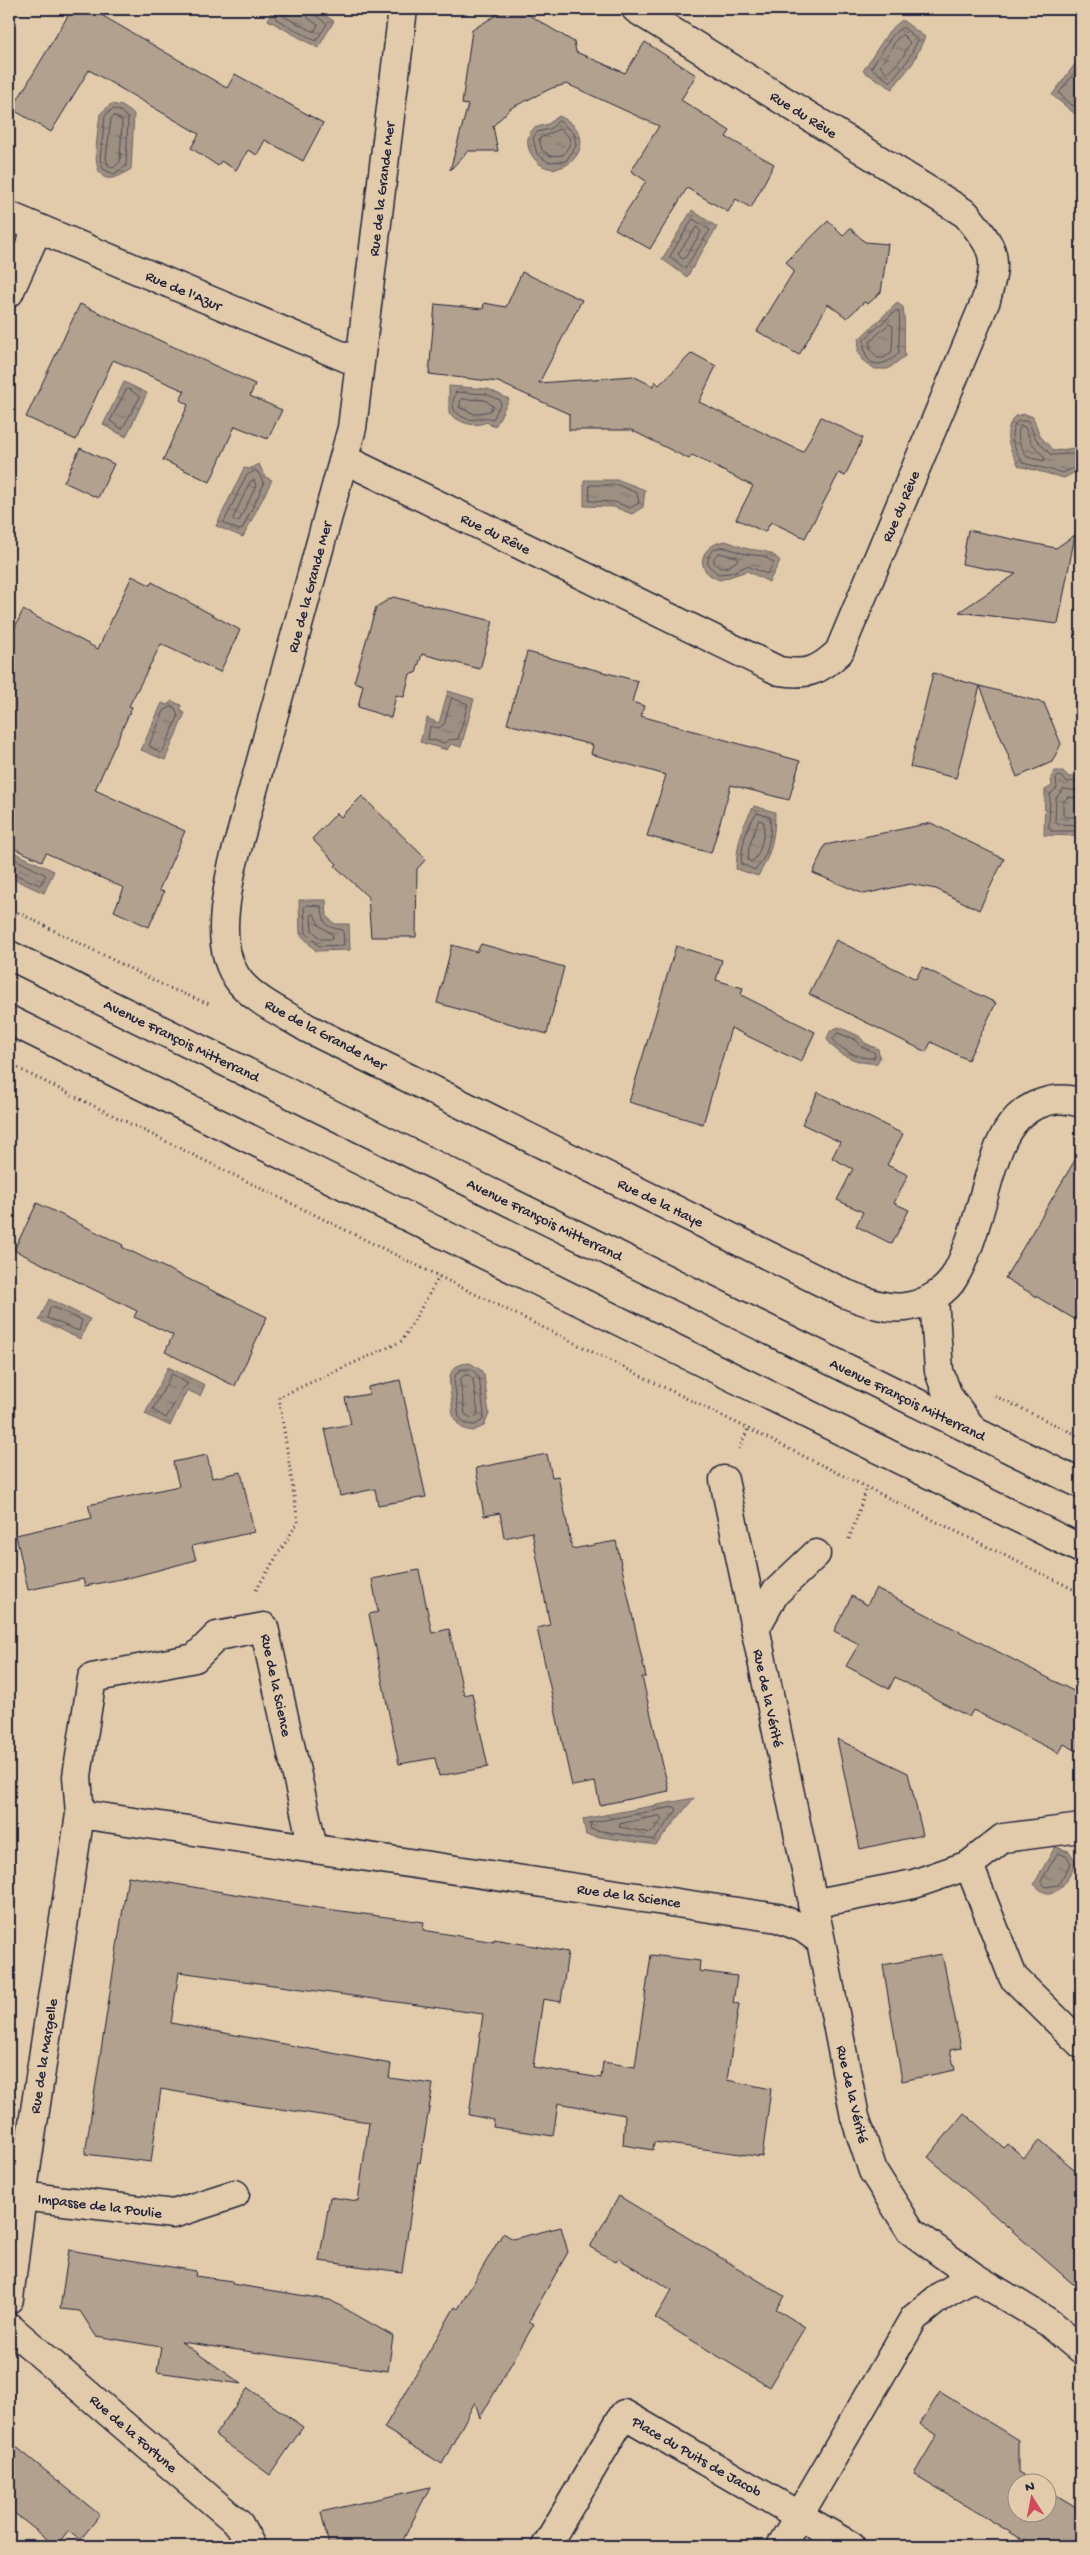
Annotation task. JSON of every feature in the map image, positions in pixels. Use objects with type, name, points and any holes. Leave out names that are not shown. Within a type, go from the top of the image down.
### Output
[{"type":"street","name":"Rue de la Grande Mer","points":[[394,1070],[307,1028],[257,997],[240,982],[229,960],[224,933],[225,904],[232,867],[352,428],[403,9]]},
{"type":"street","name":"Rue du Rêve","points":[[344,459],[779,671],[801,674],[824,666],[839,652],[986,300],[995,270],[989,242],[966,214],[636,9]]},
{"type":"street","name":"Rue de l'Azur","points":[[9,216],[359,363]]},
{"type":"street","points":[[9,293],[38,228]]},
{"type":"street","name":"Avenue François Mitterrand","points":[[9,955],[1081,1484]]},
{"type":"street","points":[[9,1020],[1081,1549]]},
{"type":"street","name":"Rue de la Haye","points":[[394,1070],[846,1294],[875,1305],[905,1307],[934,1298],[950,1283],[961,1264],[999,1146],[1009,1126],[1026,1110],[1046,1100],[1069,1099],[1081,1103]]},
{"type":"street","points":[[934,1298],[938,1371],[948,1396],[974,1431]]},
{"type":"street","name":"Rue de la Vérité","points":[[724,1480],[821,1941],[855,2117],[873,2172],[911,2231],[974,2277],[1048,2322],[1081,2350]]},
{"type":"street","name":"Rue de la Vérité","points":[[755,1629],[775,1592],[816,1554]]},
{"type":"street","name":"Rue de la Science","points":[[312,1848],[264,1626],[217,1636],[195,1658],[92,1678],[77,1776],[80,1814],[778,1918],[803,1928],[821,1941]]},
{"type":"street","name":"Rue de la Margelle","points":[[9,2299],[22,2196],[80,1814]]},
{"type":"street","points":[[812,1904],[914,1884],[970,1865],[1003,1838],[1081,1828]]},
{"type":"street","points":[[970,1865],[1013,1977],[1081,2044]]},
{"type":"street","name":"Impasse de la Poulie","points":[[22,2196],[173,2214],[234,2194]]},
{"type":"street","points":[[781,2546],[914,2318],[941,2296],[974,2277]]},
{"type":"street","name":"Rue de la Fortune","points":[[9,2327],[239,2524],[251,2546]]},
{"type":"street","name":"Place du Puits de Jacob","points":[[546,2546],[624,2414],[800,2515]]},
{"type":"street","points":[[800,2515],[851,2546]]},
{"type":"path","points":[[9,1064],[1081,1594]]},
{"type":"path","points":[[247,1630],[244,1608],[298,1522],[279,1397],[402,1341],[439,1277]]},
{"type":"path","points":[[816,1554],[834,1558],[851,1537],[867,1488]]},
{"type":"water","points":[[267,9],[314,9],[334,21],[318,48],[268,20],[271,13]]},
{"type":"water","points":[[902,20],[925,37],[913,63],[892,89],[863,71],[889,31]]},
{"type":"water","points":[[1081,56],[1081,107],[1075,114],[1052,95]]},
{"type":"water","points":[[111,104],[122,106],[134,114],[131,169],[116,177],[106,178],[100,173],[96,151],[100,114]]},
{"type":"water","points":[[559,116],[574,126],[580,138],[580,149],[573,160],[564,166],[552,169],[540,164],[530,152],[528,139],[534,128],[548,124]]},
{"type":"water","points":[[692,210],[717,227],[687,277],[662,259]]},
{"type":"water","points":[[897,303],[903,307],[905,356],[888,369],[875,369],[862,360],[858,351],[859,339]]},
{"type":"water","points":[[124,382],[147,393],[126,437],[103,425]]},
{"type":"water","points":[[449,386],[488,389],[509,399],[496,425],[492,426],[487,422],[477,425],[467,424],[449,414]]},
{"type":"water","points":[[1025,414],[1033,417],[1040,436],[1054,451],[1074,448],[1081,453],[1081,469],[1064,478],[1019,466],[1008,441],[1008,429],[1015,416]]},
{"type":"water","points":[[259,464],[265,477],[272,480],[243,537],[216,526],[244,468],[249,469]]},
{"type":"water","points":[[584,480],[619,480],[645,490],[643,507],[632,514],[614,507],[584,506]]},
{"type":"water","points":[[725,541],[748,549],[766,552],[777,557],[780,561],[769,582],[747,571],[720,580],[711,576],[703,565],[705,553],[716,543]]},
{"type":"water","points":[[448,691],[474,699],[461,747],[451,744],[447,750],[420,742],[427,718],[439,723]]},
{"type":"water","points":[[172,701],[181,705],[181,711],[185,713],[165,760],[141,750],[162,703],[167,705]]},
{"type":"water","points":[[1055,771],[1063,771],[1069,777],[1077,776],[1081,783],[1080,836],[1044,835],[1045,790],[1052,786],[1051,777]]},
{"type":"water","points":[[754,806],[775,812],[771,846],[758,876],[736,869],[740,836]]},
{"type":"water","points":[[9,850],[54,871],[44,893],[9,877]]},
{"type":"water","points":[[299,900],[326,900],[327,917],[335,924],[349,924],[350,950],[316,951],[300,934]]},
{"type":"water","points":[[839,1027],[859,1036],[865,1043],[878,1049],[880,1058],[877,1063],[856,1060],[835,1049],[827,1038],[831,1030]]},
{"type":"water","points":[[49,1299],[90,1319],[80,1339],[39,1320]]},
{"type":"water","points":[[470,1363],[481,1370],[484,1375],[489,1414],[484,1426],[473,1431],[461,1427],[455,1419],[450,1388],[452,1371],[462,1364]]},
{"type":"water","points":[[168,1367],[205,1385],[200,1396],[187,1390],[170,1426],[145,1414]]},
{"type":"water","points":[[694,1798],[656,1845],[586,1835],[583,1819]]},
{"type":"water","points":[[1055,1847],[1069,1851],[1077,1863],[1060,1889],[1048,1893],[1041,1891],[1034,1884]]},
{"type":"building","points":[[72,9],[91,9],[227,88],[235,74],[323,123],[303,161],[265,140],[257,155],[248,150],[236,170],[221,161],[218,166],[191,148],[199,134],[89,70],[51,132],[12,109]]},
{"type":"building","points":[[506,9],[519,9],[574,42],[576,52],[625,73],[645,42],[696,75],[681,100],[730,131],[726,137],[774,164],[751,208],[736,199],[728,212],[687,188],[650,249],[615,229],[646,181],[631,171],[659,126],[567,84],[552,88],[511,108],[493,126],[498,151],[468,151],[450,170],[468,105],[462,104],[472,30]]},
{"type":"building","points":[[828,221],[843,236],[850,228],[865,242],[888,244],[881,292],[868,304],[864,302],[847,318],[828,304],[799,355],[757,331],[794,271],[786,262]]},
{"type":"building","points":[[522,272],[582,300],[539,383],[633,376],[653,386],[655,381],[659,385],[692,353],[716,366],[699,402],[803,452],[821,417],[863,438],[845,476],[839,473],[805,538],[771,522],[765,532],[736,519],[753,486],[692,455],[689,459],[631,430],[569,430],[569,414],[498,382],[429,374],[435,304],[483,309],[484,303],[506,307]]},
{"type":"building","points":[[80,304],[255,384],[250,396],[282,410],[268,439],[235,426],[210,482],[163,460],[188,405],[180,400],[185,391],[113,360],[76,440],[26,417]]},
{"type":"building","points":[[80,448],[114,464],[98,498],[64,482]]},
{"type":"building","points":[[968,530],[1056,548],[1075,535],[1058,624],[959,612],[1016,574],[962,564]]},
{"type":"building","points":[[132,576],[150,585],[152,582],[240,630],[220,672],[161,644],[129,706],[132,707],[95,790],[185,831],[159,890],[164,892],[149,927],[114,911],[124,888],[46,853],[42,861],[9,846],[9,640],[23,610],[98,649]]},
{"type":"building","points":[[393,597],[493,621],[480,669],[422,654],[416,673],[410,674],[404,697],[396,695],[391,718],[358,707],[363,685],[354,682],[376,607]]},
{"type":"building","points":[[527,652],[638,681],[632,702],[644,706],[641,716],[800,761],[789,800],[731,785],[711,853],[647,836],[666,775],[591,754],[593,745],[507,724]]},
{"type":"building","points":[[933,673],[980,686],[956,778],[910,767]]},
{"type":"building","points":[[980,686],[1044,703],[1061,744],[1052,762],[1017,777]]},
{"type":"building","points":[[362,796],[426,859],[417,869],[416,937],[371,937],[368,897],[335,866],[337,864],[312,839],[337,813],[341,817]]},
{"type":"building","points":[[931,823],[1004,859],[979,910],[936,889],[910,884],[864,894],[813,873],[825,845]]},
{"type":"building","points":[[836,940],[916,979],[922,967],[996,1003],[968,1060],[931,1042],[926,1052],[809,994]]},
{"type":"building","points":[[481,944],[564,967],[547,1034],[437,1003],[452,945],[477,952]]},
{"type":"building","points":[[676,946],[722,960],[716,980],[743,988],[741,995],[815,1032],[801,1062],[731,1028],[703,1124],[629,1102]]},
{"type":"building","points":[[818,1092],[903,1134],[887,1165],[908,1175],[894,1203],[909,1210],[892,1244],[856,1226],[863,1212],[837,1200],[853,1169],[832,1158],[840,1142],[802,1124]]},
{"type":"building","points":[[1081,1150],[1081,1323],[1005,1278]]},
{"type":"building","points":[[37,1203],[123,1245],[122,1247],[267,1317],[235,1386],[165,1352],[173,1335],[134,1317],[137,1311],[14,1250]]},
{"type":"building","points":[[400,1380],[426,1497],[378,1505],[375,1489],[340,1496],[325,1429],[351,1424],[345,1398],[369,1394],[368,1387]]},
{"type":"building","points":[[547,1454],[552,1477],[558,1476],[572,1549],[616,1541],[646,1677],[642,1677],[669,1791],[600,1805],[595,1782],[572,1786],[537,1628],[550,1625],[532,1532],[504,1538],[500,1513],[484,1516],[476,1468]]},
{"type":"building","points":[[207,1455],[212,1478],[241,1472],[254,1532],[192,1546],[196,1560],[136,1576],[85,1586],[83,1579],[28,1590],[16,1535],[92,1518],[88,1505],[179,1486],[173,1462]]},
{"type":"building","points":[[419,1570],[432,1633],[449,1629],[464,1695],[472,1693],[488,1767],[439,1776],[435,1758],[399,1764],[369,1614],[378,1612],[372,1579]]},
{"type":"building","points":[[876,1588],[1081,1695],[1081,1753],[1064,1744],[1059,1753],[973,1710],[969,1717],[895,1677],[889,1689],[846,1666],[859,1644],[834,1631],[852,1596],[867,1605]]},
{"type":"building","points":[[837,1739],[908,1773],[923,1835],[860,1849]]},
{"type":"building","points":[[128,1876],[311,1907],[424,1922],[423,1930],[494,1942],[494,1939],[568,1952],[561,2002],[543,1999],[533,2067],[601,2078],[603,2062],[635,2067],[651,1955],[700,1961],[699,1971],[737,1976],[733,2003],[739,2004],[727,2080],[771,2089],[762,2157],[654,2142],[653,2150],[623,2145],[625,2115],[558,2103],[553,2136],[493,2127],[494,2120],[469,2115],[483,2014],[179,1972],[171,2023],[391,2064],[389,2078],[433,2084],[420,2163],[418,2162],[402,2272],[319,2261],[330,2197],[358,2201],[369,2122],[161,2089],[151,2162],[85,2154]]},
{"type":"building","points":[[942,1954],[961,2048],[950,2050],[955,2070],[902,2081],[883,1965]]},
{"type":"building","points":[[964,2113],[1004,2148],[1008,2144],[1024,2158],[1040,2140],[1081,2175],[1081,2291],[928,2157]]},
{"type":"building","points":[[619,2196],[784,2296],[776,2309],[805,2327],[769,2387],[655,2318],[672,2290],[619,2259],[616,2262],[590,2247]]},
{"type":"building","points":[[561,2227],[568,2252],[529,2321],[534,2324],[480,2418],[475,2402],[442,2464],[384,2428],[455,2307],[458,2309],[503,2233],[513,2239]]},
{"type":"building","points":[[69,2250],[196,2271],[195,2276],[232,2281],[232,2284],[330,2300],[393,2336],[388,2371],[181,2342],[242,2384],[157,2372],[161,2347],[96,2336],[80,2311],[60,2309]]},
{"type":"building","points":[[248,2388],[303,2427],[270,2475],[215,2435]]},
{"type":"building","points":[[940,2392],[1018,2440],[1018,2472],[1008,2472],[1008,2522],[1058,2522],[1058,2496],[1081,2510],[1081,2546],[1033,2546],[914,2474],[937,2435],[920,2424]]},
{"type":"building","points":[[9,2441],[100,2515],[80,2540],[68,2531],[56,2546],[9,2509]]},
{"type":"building","points":[[430,2487],[400,2546],[329,2546],[321,2512]]}]
